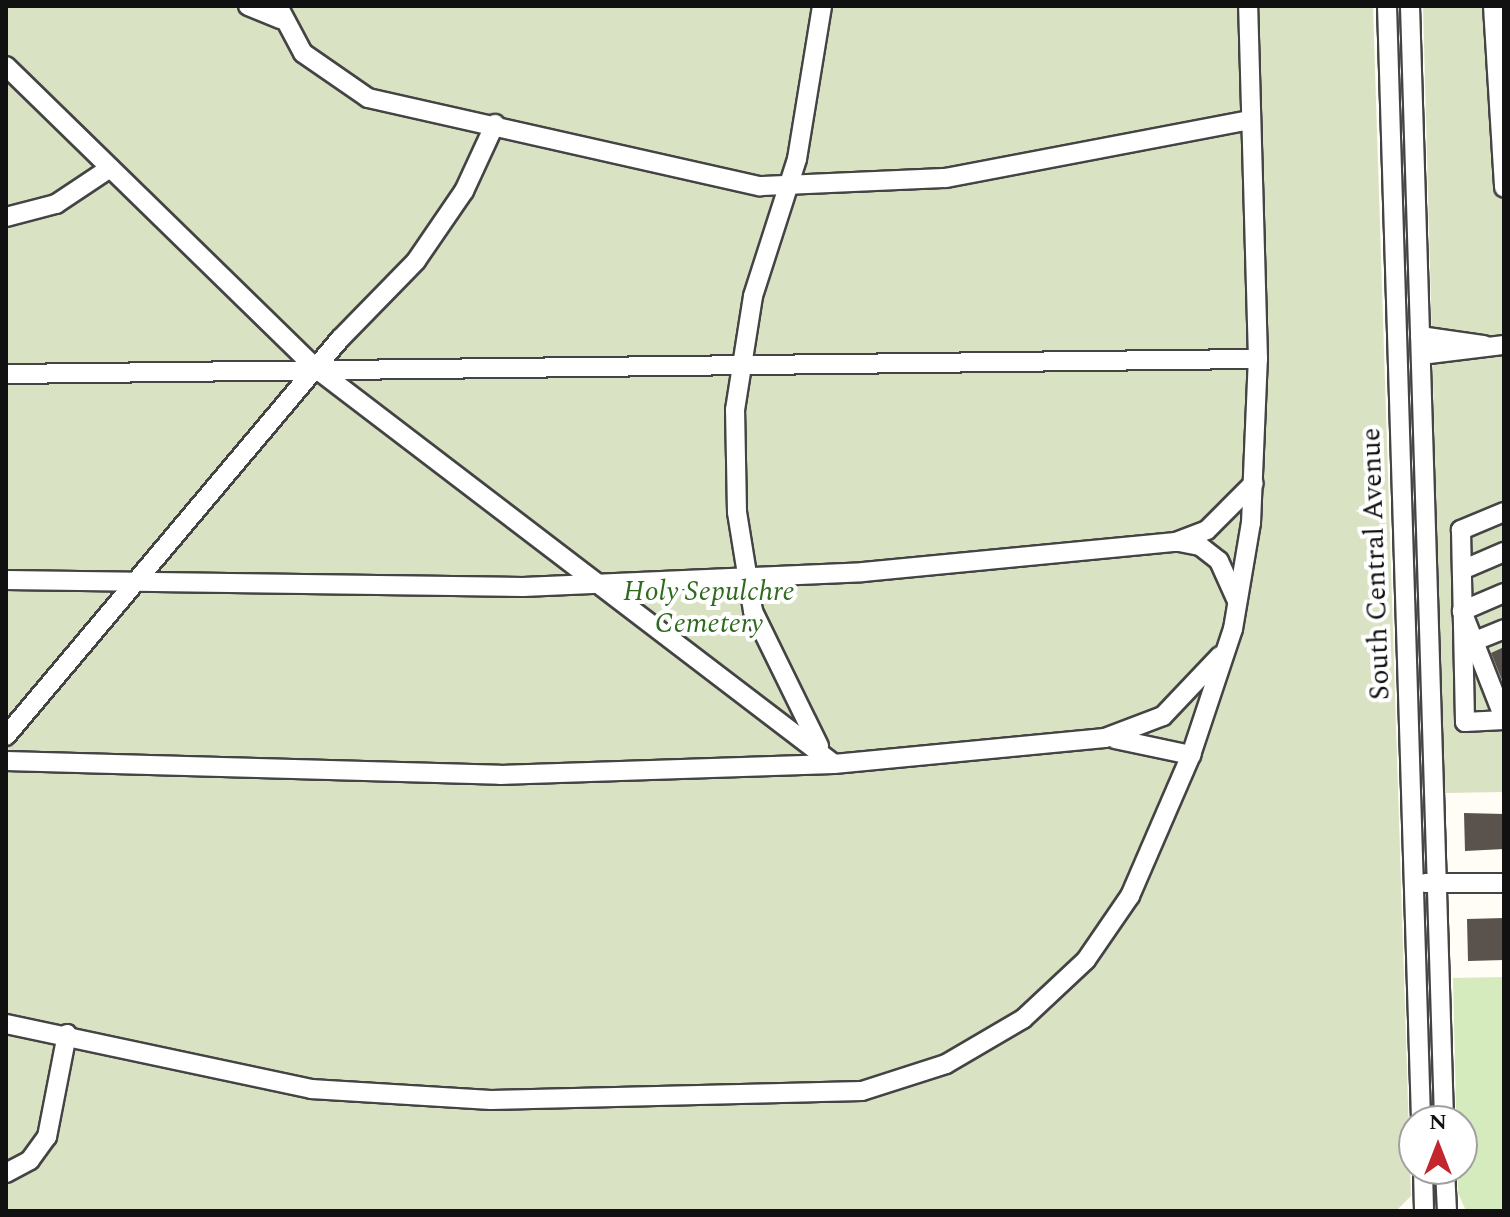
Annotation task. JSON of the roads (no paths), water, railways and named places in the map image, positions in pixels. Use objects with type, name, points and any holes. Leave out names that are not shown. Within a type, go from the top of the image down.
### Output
[{"type":"street","points":[[248,6],[279,12],[303,53],[350,90],[698,176],[789,187],[990,171],[1250,120]]},
{"type":"street","points":[[822,6],[789,187],[739,365],[735,476],[746,578],[787,691],[834,764]]},
{"type":"street","points":[[6,1024],[67,1034],[270,1082],[381,1097],[755,1098],[862,1091],[972,1051],[1066,981],[1130,896],[1191,755],[1238,607],[1254,483],[1258,359],[1248,6]]},
{"type":"street","name":"South Central Avenue","points":[[1387,6],[1421,1105]]},
{"type":"street","name":"South Central Avenue","points":[[1410,6],[1444,1105]]},
{"type":"street","points":[[1493,6],[1504,188]]},
{"type":"street","points":[[6,66],[318,370],[834,764]]},
{"type":"street","points":[[6,736],[430,243],[495,124]]},
{"type":"street","points":[[6,217],[56,204],[110,168]]},
{"type":"street","points":[[1420,336],[1504,345]]},
{"type":"street","points":[[1421,355],[1484,345]]},
{"type":"street","points":[[6,374],[1258,359]]},
{"type":"street","points":[[1176,542],[1214,525],[1254,483]]},
{"type":"street","points":[[1462,611],[1504,719],[1465,722],[1462,611],[1461,530],[1504,512]]},
{"type":"street","points":[[6,580],[136,584],[599,585],[746,578],[1176,542],[1200,546],[1219,561],[1238,607]]},
{"type":"street","points":[[1462,570],[1504,552]]},
{"type":"street","points":[[1462,611],[1504,593]]},
{"type":"street","points":[[1105,738],[1177,705],[1218,660],[1233,629]]},
{"type":"street","points":[[1475,641],[1504,629]]},
{"type":"street","points":[[6,761],[500,775],[834,764],[1105,738],[1191,755]]},
{"type":"street","points":[[1414,883],[1504,883]]},
{"type":"street","points":[[6,1173],[30,1160],[47,1137],[67,1034]]},
{"type":"street","points":[[1423,1185],[1424,1211]]},
{"type":"street","points":[[1446,1185],[1447,1211]]},
{"type":"park label","name":"Holy Sepulchre Cemetery","points":[[709,608]]}]
